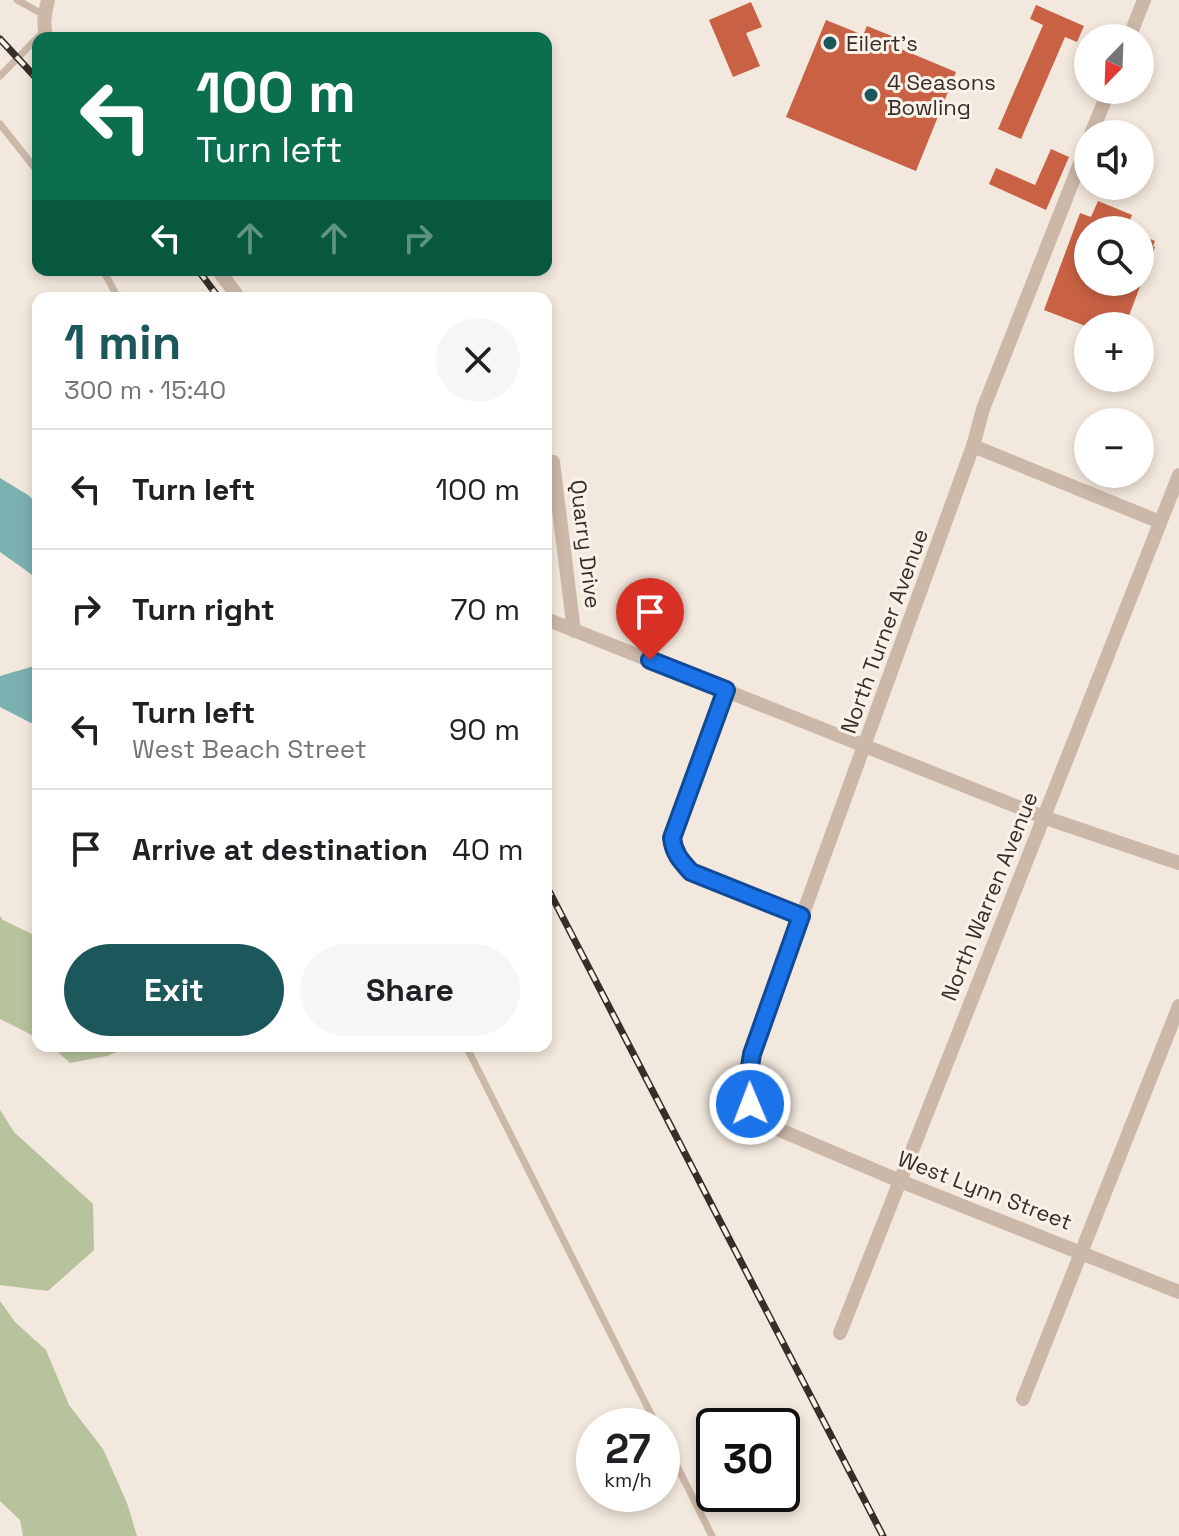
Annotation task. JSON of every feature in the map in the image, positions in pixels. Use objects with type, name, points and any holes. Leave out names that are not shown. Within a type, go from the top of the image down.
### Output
[{"type":"street","points":[[45,32],[44,15],[48,0]]},
{"type":"street","points":[[1135,24],[1144,0]]},
{"type":"street","name":"North Turner Avenue","points":[[775,1128],[759,1118],[750,1104],[746,1091],[752,1054],[866,745],[973,446],[983,409],[1074,178]]},
{"type":"street","points":[[973,446],[1160,522]]},
{"type":"street","name":"Quarry Drive","points":[[553,462],[574,631]]},
{"type":"street","name":"North Warren Avenue","points":[[840,1333],[1179,475]]},
{"type":"street","points":[[552,622],[1043,817],[1179,863]]},
{"type":"street","points":[[726,690],[672,838],[674,850],[691,872],[801,916]]},
{"type":"street","points":[[1023,1399],[1179,1006]]},
{"type":"street","name":"West Lynn Street","points":[[775,1128],[1179,1292]]},
{"type":"lane","points":[[17,0],[44,15]]},
{"type":"lane","points":[[0,76],[32,46]]},
{"type":"lane","points":[[0,124],[32,164]]},
{"type":"lane","points":[[469,1052],[648,1408]]},
{"type":"lane","points":[[680,1472],[712,1536]]},
{"type":"green space","points":[[0,916],[32,934],[32,1035],[0,1019]]},
{"type":"green space","points":[[58,1052],[117,1052],[107,1056],[70,1063]]},
{"type":"green space","points":[[0,1110],[14,1132],[93,1204],[94,1250],[48,1291],[0,1285]]},
{"type":"green space","points":[[0,1301],[15,1322],[46,1350],[69,1405],[103,1449],[127,1503],[137,1536],[23,1536],[20,1520],[0,1501]]},
{"type":"water","points":[[0,478],[32,499],[32,575],[0,552]]},
{"type":"water","points":[[32,667],[32,723],[0,707],[0,676]]},
{"type":"building","points":[[751,2],[762,27],[746,33],[760,66],[733,77],[709,20]]},
{"type":"building","points":[[1036,5],[1079,24],[1074,24],[1074,41],[1065,37],[1021,139],[998,129],[1043,25],[1030,19]]},
{"type":"building","name":"4 Seasons Bowling","points":[[826,20],[863,35],[867,26],[899,39],[896,47],[956,72],[916,171],[786,117]]},
{"type":"building","points":[[1051,149],[1069,157],[1046,210],[989,184],[996,168],[1035,185]]},
{"type":"building","points":[[1098,201],[1132,215],[1132,216],[1091,216]]},
{"type":"building","points":[[1074,229],[1074,296],[1136,296],[1130,312],[1074,312],[1074,322],[1044,310]]},
{"type":"railway","points":[[0,39],[32,74]]},
{"type":"railway","points":[[202,276],[214,292]]},
{"type":"railway","points":[[552,897],[883,1536]]},
{"type":"place","name":"Eilert's","points":[[830,43]]},
{"type":"place","name":"4 Seasons Bowling","points":[[871,95]]},
{"type":"route","points":[[650,660],[726,690],[672,838],[674,850],[691,872],[801,916],[752,1054],[746,1091],[750,1104]]}]
